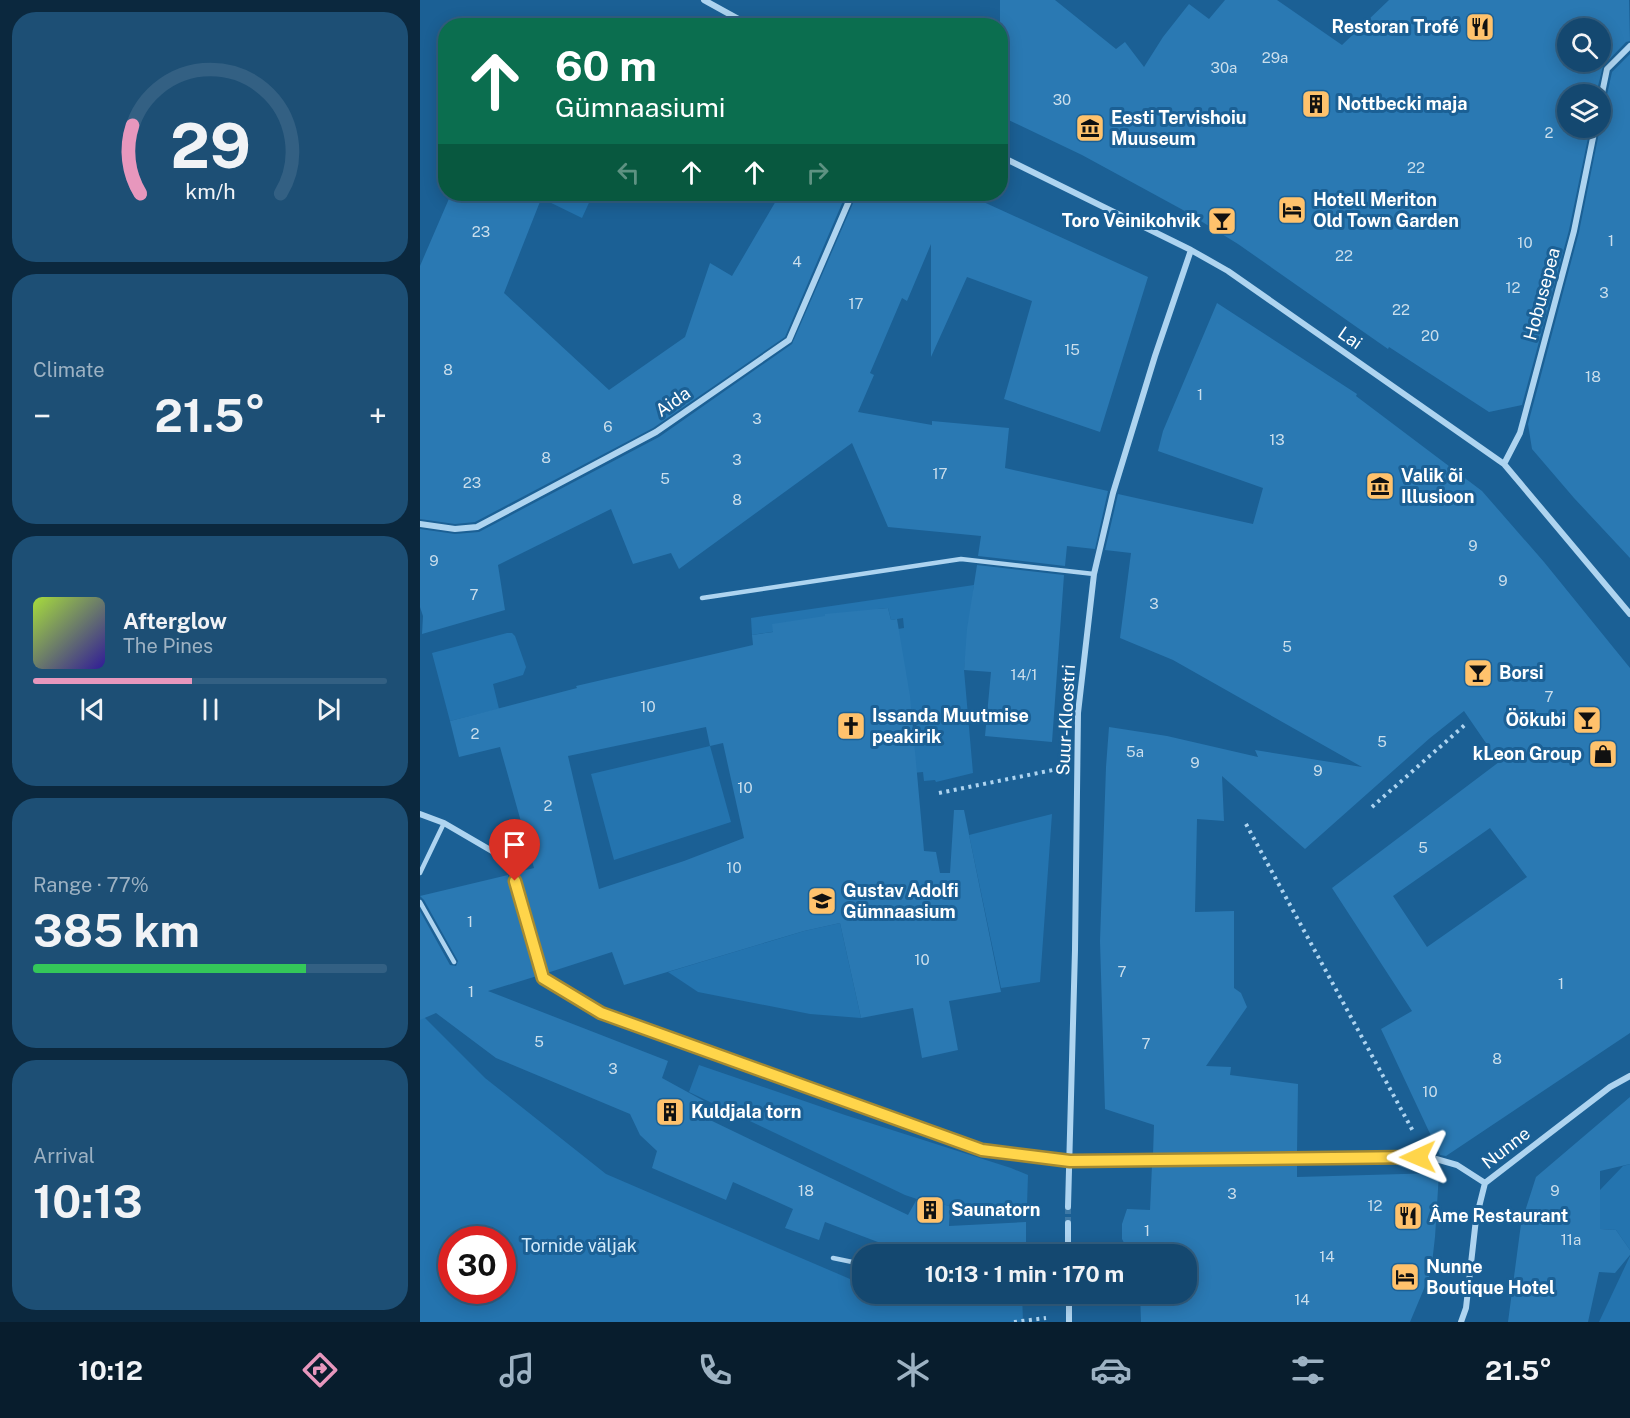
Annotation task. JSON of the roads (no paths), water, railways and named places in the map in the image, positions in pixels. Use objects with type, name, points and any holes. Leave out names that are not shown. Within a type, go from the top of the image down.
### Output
[{"type":"street","points":[[704,0],[737,18]]},
{"type":"street","points":[[1604,84],[1607,69],[1630,46]]},
{"type":"street","name":"Hobusepea","points":[[1504,464],[1520,433],[1574,231],[1593,138]]},
{"type":"street","name":"Lai","points":[[1008,160],[1191,250],[1228,271],[1504,464],[1630,614]]},
{"type":"street","name":"Aida","points":[[420,524],[455,529],[477,527],[656,432],[789,340],[849,201]]},
{"type":"street","name":"Suur-Kloostri","points":[[1068,1207],[1078,713],[1094,574],[1113,493],[1155,356],[1191,250]]},
{"type":"street","points":[[420,814],[444,823],[509,861],[543,978],[601,1013],[982,1150],[1070,1161],[1418,1157],[1457,1165],[1485,1183]]},
{"type":"street","name":"Nunne","points":[[1461,1322],[1466,1308],[1476,1219],[1485,1183],[1610,1087],[1630,1076]]},
{"type":"street","points":[[1068,1223],[1068,1244]]},
{"type":"lane","points":[[702,598],[960,559],[1094,574]]},
{"type":"lane","points":[[420,873],[444,823]]},
{"type":"lane","points":[[420,902],[454,962]]},
{"type":"lane","points":[[833,1258],[852,1262]]},
{"type":"tunnel","points":[[1068,1207],[1068,1223]]},
{"type":"place","name":"Restoran Trofé","points":[[1480,27]]},
{"type":"place","name":"Nottbecki maja","points":[[1316,104]]},
{"type":"place","name":"Eesti Tervishoiu Muuseum","points":[[1090,128]]},
{"type":"place","name":"Hotell Meriton Old Town Garden","points":[[1292,210]]},
{"type":"place","name":"Toro Veinikohvik","points":[[1222,221]]},
{"type":"place","name":"Valik õi Illusioon","points":[[1380,486]]},
{"type":"place","name":"Borsi","points":[[1478,673]]},
{"type":"place","name":"Öökubi","points":[[1587,720]]},
{"type":"place","name":"Issanda Muutmise peakirik","points":[[851,726]]},
{"type":"place","name":"kLeon Group","points":[[1603,754]]},
{"type":"place","name":"Gustav Adolfi Gümnaasium","points":[[822,901]]},
{"type":"place","name":"Kuldjala torn","points":[[670,1112]]},
{"type":"place","name":"Saunatorn","points":[[930,1210]]},
{"type":"place","name":"Âme Restaurant","points":[[1408,1216]]},
{"type":"place","name":"Nunne Boutique Hotel","points":[[1405,1277]]},
{"type":"park label","name":"Tornide väljak","points":[[579,1246]]}]
